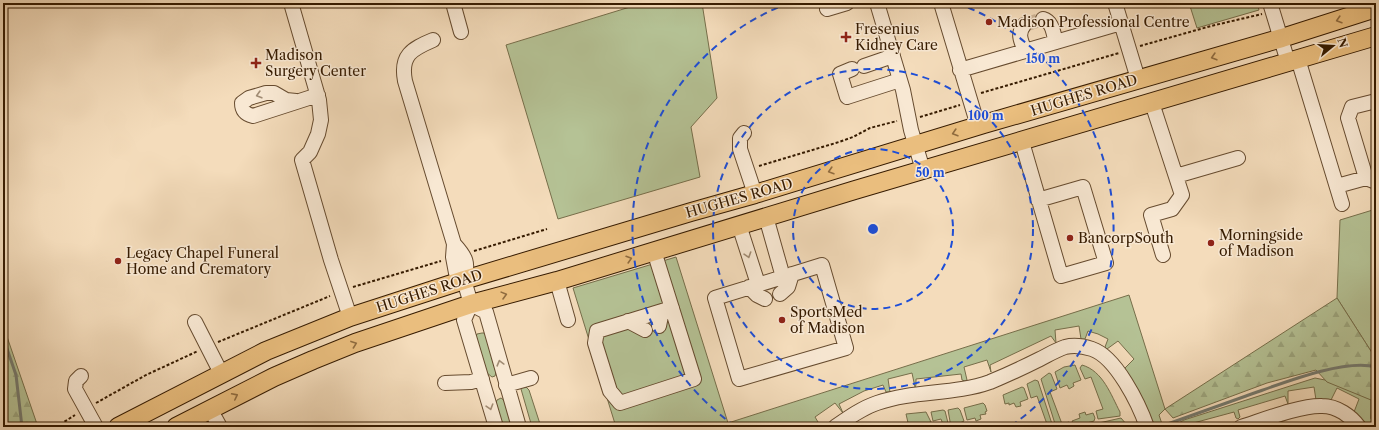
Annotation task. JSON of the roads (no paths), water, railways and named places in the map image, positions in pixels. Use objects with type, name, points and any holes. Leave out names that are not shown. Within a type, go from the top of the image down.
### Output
[{"type":"main road","name":"HUGHES ROAD","points":[[118,427],[266,351],[350,317],[464,280],[1138,78],[1282,38],[1376,8]]},
{"type":"main road","name":"HUGHES ROAD","points":[[182,426],[210,409],[274,377],[327,354],[355,343],[472,304],[557,281],[739,225],[1376,36]]},
{"type":"street","points":[[291,3],[318,95],[321,120],[318,134],[310,152],[302,160],[331,260],[350,317]]},
{"type":"street","points":[[453,3],[461,32]]},
{"type":"street","points":[[827,9],[847,3]]},
{"type":"street","points":[[877,3],[900,80],[915,145],[923,170]]},
{"type":"street","points":[[940,3],[978,126]]},
{"type":"street","points":[[1115,3],[1138,78]]},
{"type":"street","points":[[1273,8],[1282,38],[1293,61],[1342,204]]},
{"type":"street","points":[[1043,19],[1048,20],[1051,25],[1056,42]]},
{"type":"street","points":[[960,70],[1121,23]]},
{"type":"street","points":[[1024,25],[1020,30],[1021,41],[1025,51]]},
{"type":"street","points":[[433,40],[416,47],[407,57],[403,69],[407,88],[457,252],[467,269],[464,280],[472,304],[486,312],[519,427]]},
{"type":"street","points":[[893,56],[840,74],[847,97],[900,80]]},
{"type":"street","points":[[296,101],[318,95]]},
{"type":"street","points":[[1337,186],[1371,180],[1348,118],[1352,107],[1376,101]]},
{"type":"street","points":[[1152,103],[1182,195],[1172,209],[1151,215],[1163,255]]},
{"type":"street","points":[[744,133],[740,138],[740,149],[755,194]]},
{"type":"street","points":[[1022,142],[1038,200],[1061,276],[1106,263],[1083,187],[1038,200]]},
{"type":"street","points":[[1176,176],[1238,158]]},
{"type":"street","points":[[766,217],[788,275],[788,287],[780,294]]},
{"type":"street","points":[[739,225],[757,295],[765,299]]},
{"type":"street","points":[[654,252],[667,309],[694,379],[620,403],[610,390],[595,343],[597,331],[667,309]]},
{"type":"street","points":[[822,265],[846,348],[739,379],[714,298],[788,275],[822,265]]},
{"type":"street","points":[[557,281],[568,320]]},
{"type":"street","points":[[472,304],[464,320],[496,427]]},
{"type":"street","points":[[659,326],[667,309]]},
{"type":"street","points":[[628,321],[645,330]]},
{"type":"street","points":[[195,322],[221,373]]},
{"type":"street","points":[[835,427],[860,410],[877,403],[902,396],[978,386],[993,381],[1056,350],[1074,346],[1093,350],[1101,354],[1109,361],[1132,395],[1146,427]]},
{"type":"street","points":[[81,376],[76,381],[75,389],[96,427]]},
{"type":"street","points":[[506,385],[531,378]]},
{"type":"street","points":[[445,383],[471,382],[482,379]]},
{"type":"street","points":[[1241,427],[1299,410],[1323,406],[1333,408],[1347,414],[1359,427]]},
{"type":"street","points":[[210,409],[220,427]]},
{"type":"waterway","points":[[3,337],[16,375],[22,427]]},
{"type":"waterway","points":[[1162,426],[1275,386],[1329,369],[1362,365],[1376,367]]},
{"type":"tunnel","points":[[1024,25],[1043,19]]},
{"type":"place","name":"Madison Professional Centre","points":[[989,22]]},
{"type":"place","name":"Fresenius Kidney Care","points":[[846,37]]},
{"type":"place","name":"Madison Surgery Center","points":[[256,63]]},
{"type":"place","name":"BancorpSouth","points":[[1070,238]]},
{"type":"place","name":"Morningside of Madison","points":[[1211,243]]},
{"type":"place","name":"Legacy Chapel Funeral Home and Crematory","points":[[118,261]]},
{"type":"place","name":"SportsMed of Madison","points":[[782,320]]}]
